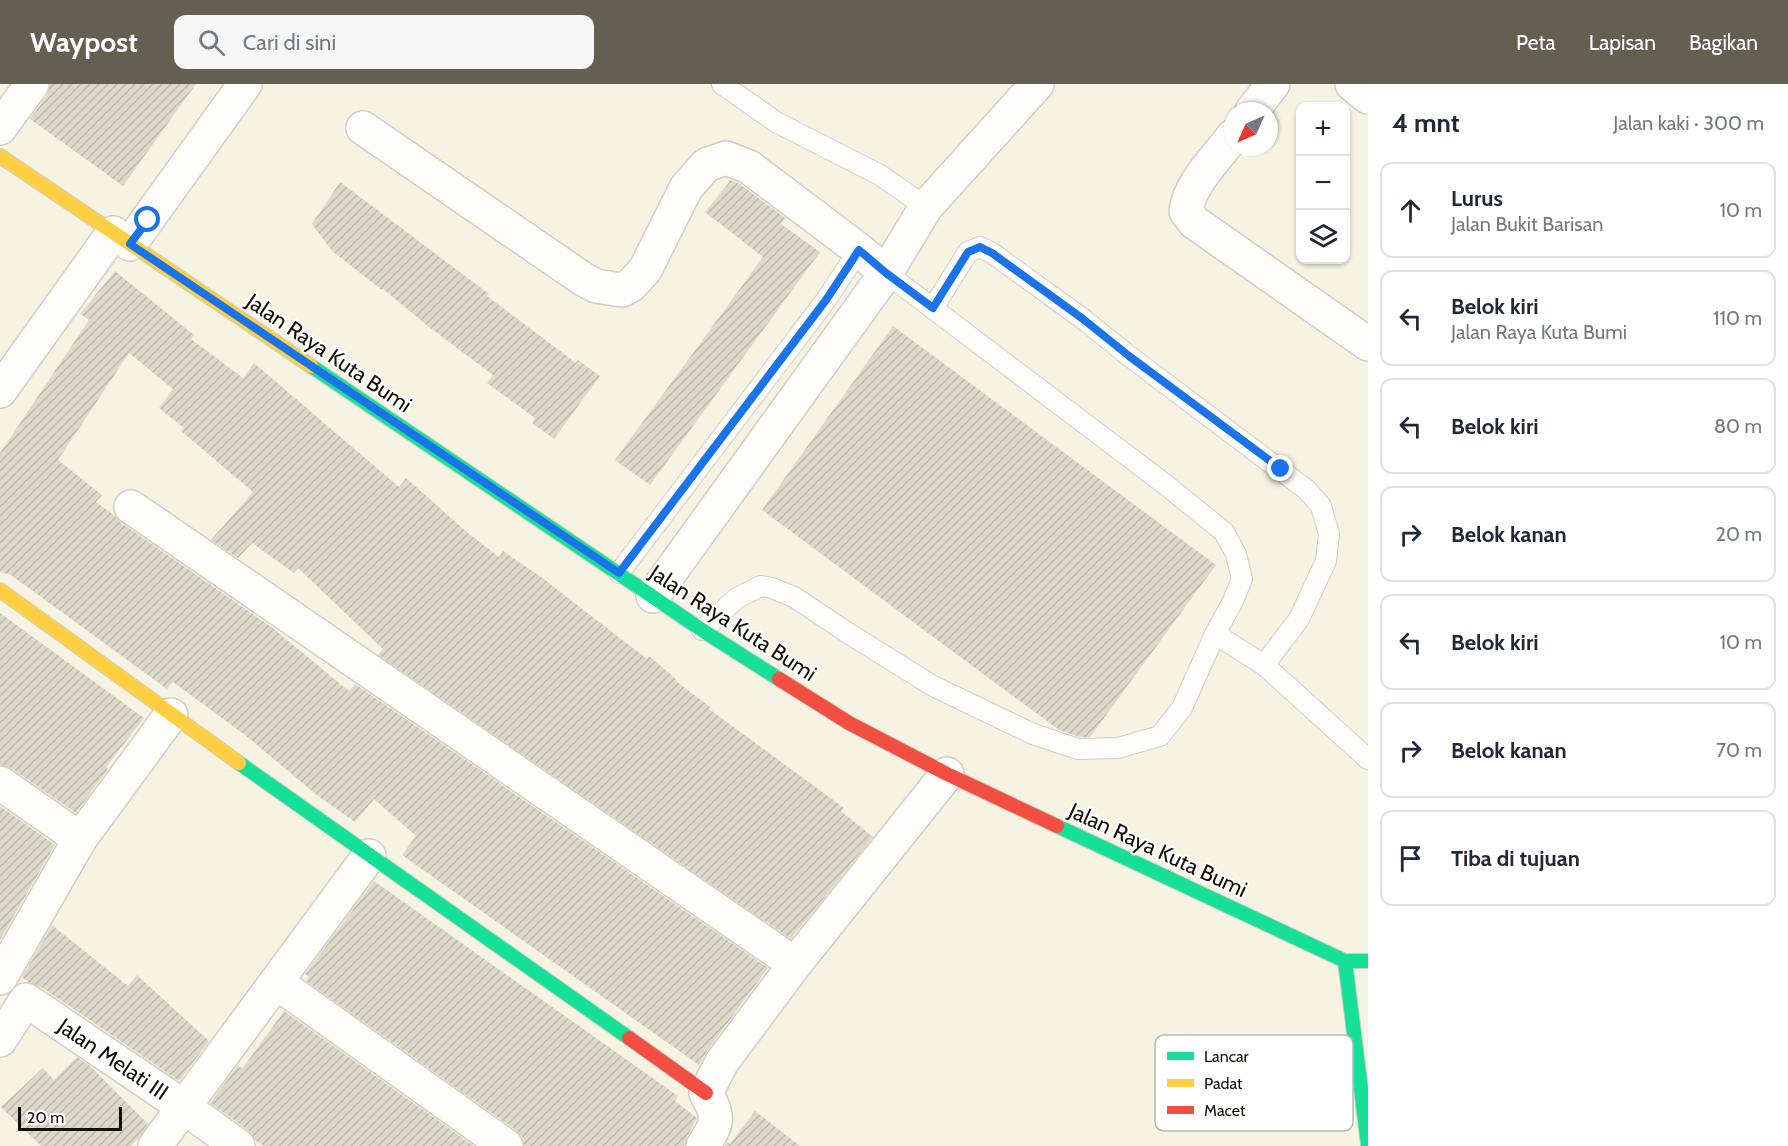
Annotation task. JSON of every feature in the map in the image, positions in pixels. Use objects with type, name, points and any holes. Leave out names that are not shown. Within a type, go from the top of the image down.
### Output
[{"type":"street","points":[[0,128],[32,84]]},
{"type":"street","points":[[652,596],[886,273],[927,207],[1037,84]]},
{"type":"street","points":[[1259,102],[1273,84]]},
{"type":"street","points":[[1352,84],[1368,97]]},
{"type":"street","points":[[2,384],[122,238],[234,88]]},
{"type":"street","points":[[363,128],[596,286],[622,290],[631,285],[645,270],[686,188],[706,165],[726,158],[749,167],[886,273]]},
{"type":"street","points":[[1224,148],[1194,188],[1187,202],[1186,211],[1194,222],[1368,344]]},
{"type":"street","name":"Jalan Raya Kuta Bumi","points":[[0,156],[702,630],[849,723],[947,774],[1345,960],[1368,961]]},
{"type":"street","points":[[131,507],[795,964]]},
{"type":"street","points":[[0,590],[171,715],[706,1093],[717,1118],[703,1146]]},
{"type":"street","points":[[1,976],[80,839],[171,715]]},
{"type":"street","points":[[706,1093],[722,1062],[795,964],[947,774]]},
{"type":"street","points":[[0,783],[80,839]]},
{"type":"street","points":[[155,1146],[369,856]]},
{"type":"street","points":[[1345,960],[1368,1145]]},
{"type":"street","points":[[276,982],[506,1146]]},
{"type":"street","name":"Jalan Melati III","points":[[0,1040],[26,1000],[238,1146]]},
{"type":"lane","points":[[722,84],[776,122],[880,175],[927,207]]},
{"type":"lane","points":[[933,308],[968,252],[980,247],[992,253],[1083,319],[1307,490],[1321,506],[1329,534],[1326,561],[1299,619],[1264,665]]},
{"type":"lane","points":[[619,573],[826,300],[859,250]]},
{"type":"lane","points":[[702,630],[737,598],[761,586],[772,588],[794,597],[933,686],[1033,734],[1078,749],[1118,748],[1160,736],[1182,708],[1242,579],[1236,554],[1224,532],[1166,485],[886,273]]},
{"type":"lane","points":[[1215,634],[1264,665],[1368,759]]},
{"type":"building","points":[[50,84],[196,84],[123,186],[30,119],[47,95]]},
{"type":"building","points":[[731,180],[740,184],[785,218],[781,224],[820,252],[650,485],[615,460],[763,257],[705,212]]},
{"type":"building","points":[[340,182],[489,294],[487,296],[576,363],[578,360],[600,376],[554,439],[532,423],[535,418],[487,383],[493,375],[332,251],[312,224]]},
{"type":"building","points":[[115,271],[194,335],[191,339],[243,378],[254,363],[399,487],[406,478],[499,557],[503,551],[541,577],[647,659],[649,656],[676,681],[710,707],[709,709],[844,808],[841,811],[873,837],[791,939],[378,655],[383,649],[298,568],[294,573],[252,543],[238,558],[211,540],[253,492],[181,431],[184,428],[159,408],[173,389],[129,353],[58,460],[102,495],[96,502],[120,522],[270,626],[349,691],[355,684],[768,968],[699,1065],[402,855],[416,836],[374,799],[355,822],[318,796],[245,735],[173,682],[167,689],[11,575],[0,572],[0,453],[89,320],[80,314]]},
{"type":"building","points":[[893,326],[1216,565],[1090,737],[1080,737],[1059,730],[762,510]]},
{"type":"building","points":[[0,613],[144,718],[106,767],[108,769],[76,813],[11,768],[0,765]]},
{"type":"building","points":[[0,806],[55,845],[0,940]]},
{"type":"building","points":[[374,881],[678,1096],[675,1101],[697,1118],[684,1146],[524,1146],[523,1138],[517,1131],[306,981],[309,977],[305,974]]},
{"type":"building","points":[[52,925],[128,986],[137,975],[209,1041],[179,1081],[43,988],[22,977]]},
{"type":"building","points":[[284,1011],[474,1146],[264,1146],[255,1140],[249,1131],[210,1103],[238,1065],[242,1069]]},
{"type":"building","points":[[77,1057],[90,1066],[148,1124],[131,1146],[41,1146],[1,1107],[43,1068],[54,1080]]},
{"type":"building","points":[[755,1111],[800,1146],[725,1146],[727,1142],[730,1144]]},
{"type":"traffic: fast","points":[[311,366],[702,630],[779,679]]},
{"type":"traffic: fast","points":[[239,763],[629,1038]]},
{"type":"traffic: fast","points":[[1057,826],[1345,961],[1368,961]]},
{"type":"traffic: fast","points":[[1345,961],[1368,1145]]},
{"type":"traffic: slow","points":[[0,156],[311,366]]},
{"type":"traffic: slow","points":[[0,590],[239,763]]},
{"type":"traffic: jam","points":[[779,679],[849,723],[947,774],[1057,826]]},
{"type":"traffic: jam","points":[[629,1038],[706,1093]]},
{"type":"route","points":[[148,220],[130,244],[619,573],[826,300],[859,250],[933,308],[968,252],[980,247],[992,253],[1281,469]]}]
